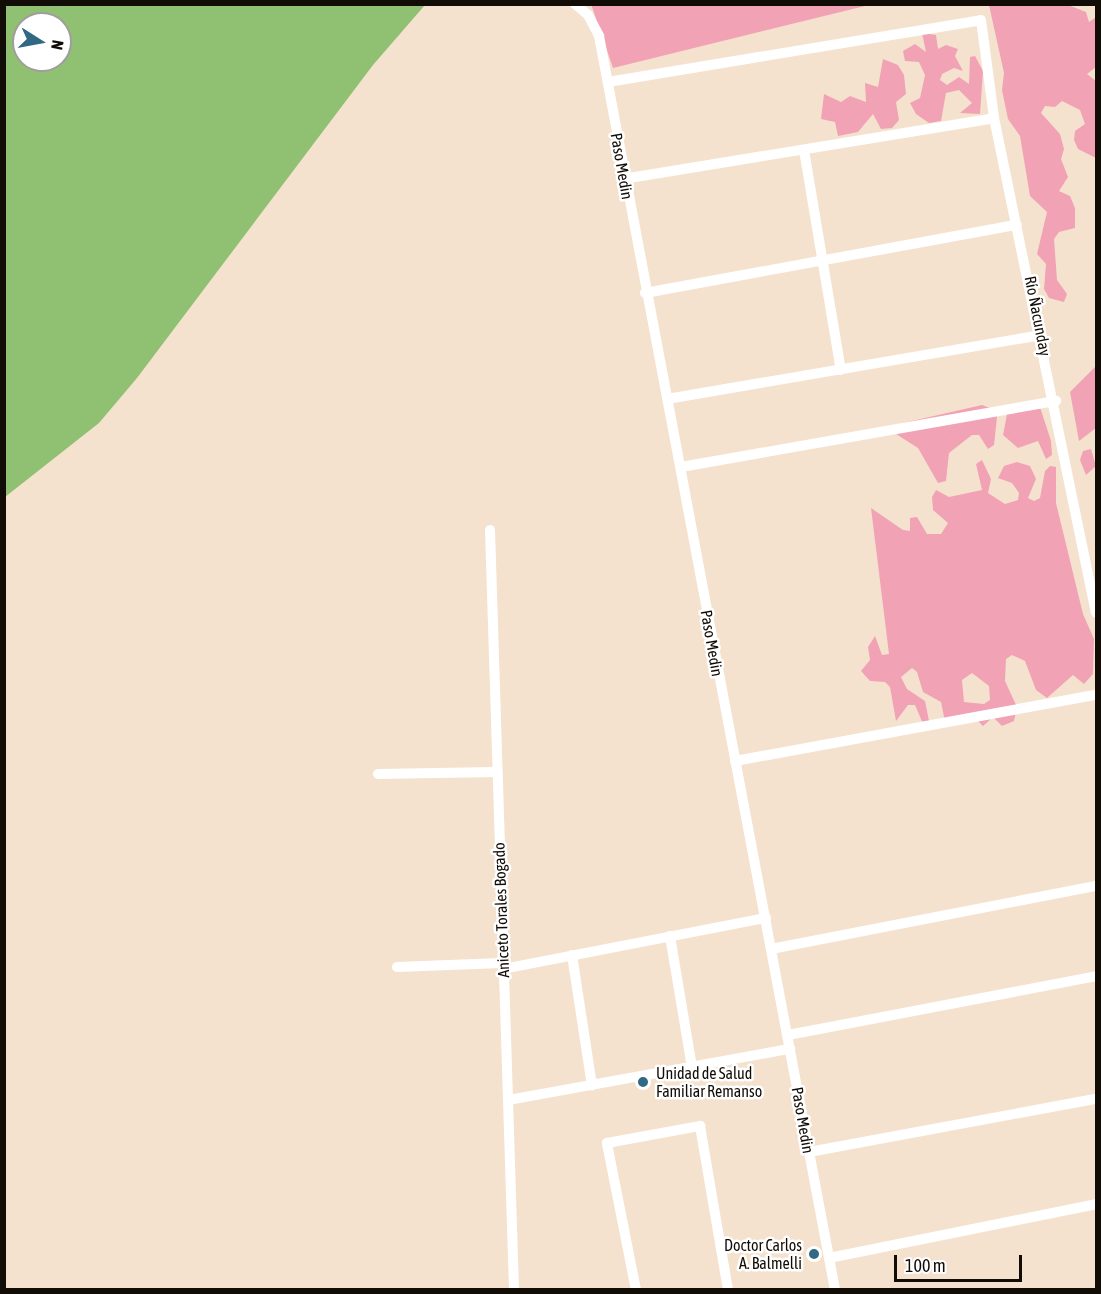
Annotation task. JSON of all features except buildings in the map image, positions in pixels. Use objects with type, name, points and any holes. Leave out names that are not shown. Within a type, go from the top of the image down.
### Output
[{"type":"street","name":"Paso Medin","points":[[575,4],[588,15],[599,36],[623,179],[681,467],[835,1290]]},
{"type":"street","name":"Río Ñacunday","points":[[608,82],[981,20],[994,118],[1056,401],[1096,613]]},
{"type":"street","points":[[623,179],[994,118]]},
{"type":"street","points":[[804,150],[819,261],[841,370]]},
{"type":"street","points":[[645,293],[1017,225]]},
{"type":"street","points":[[667,399],[1041,335]]},
{"type":"street","points":[[681,467],[1056,401]]},
{"type":"street","name":"Aniceto Torales Bogado","points":[[490,530],[514,1290]]},
{"type":"street","points":[[735,761],[1096,695]]},
{"type":"street","points":[[378,774],[496,772]]},
{"type":"street","points":[[771,949],[1096,886]]},
{"type":"street","points":[[397,967],[502,966],[572,956],[766,918]]},
{"type":"street","points":[[670,936],[692,1067]]},
{"type":"street","points":[[572,956],[592,1085]]},
{"type":"street","points":[[788,1035],[1096,976]]},
{"type":"street","points":[[507,1100],[790,1049]]},
{"type":"street","points":[[809,1152],[1096,1099]]},
{"type":"street","points":[[636,1290],[607,1143],[700,1126],[728,1290]]},
{"type":"street","points":[[829,1258],[1096,1204]]},
{"type":"shaded area","points":[[5,4],[425,5],[373,65],[137,378],[99,423],[5,497]]},
{"type":"shaded area","points":[[591,4],[869,5],[613,68]]},
{"type":"shaded area","points":[[989,5],[1068,5],[1086,12],[1089,22],[1096,17],[1096,67],[1087,74],[1096,81],[1096,158],[1078,149],[1074,140],[1075,131],[1085,124],[1080,110],[1062,101],[1055,107],[1045,106],[1041,113],[1060,134],[1064,149],[1061,159],[1068,177],[1059,191],[1070,196],[1075,208],[1075,228],[1059,232],[1054,239],[1057,280],[1067,294],[1064,302],[1049,298],[1044,289],[1046,264],[1037,254],[1047,212],[1030,196],[1020,136],[1008,119],[1002,90],[1004,73]]},
{"type":"shaded area","points":[[922,33],[936,35],[938,49],[946,45],[958,49],[955,56],[963,71],[954,68],[942,74],[940,80],[947,85],[959,77],[969,84],[970,57],[975,56],[983,71],[980,114],[960,113],[972,103],[959,90],[946,93],[941,121],[929,123],[916,114],[910,103],[920,98],[925,75],[919,62],[905,61],[903,51],[915,44],[926,52]]},
{"type":"shaded area","points":[[883,59],[898,65],[904,75],[906,94],[896,102],[899,120],[892,128],[881,129],[873,114],[858,132],[838,136],[835,122],[821,119],[824,94],[841,102],[850,96],[866,102],[865,83],[878,87]]},
{"type":"shaded area","points":[[1096,366],[1096,428],[1079,441],[1070,392]]},
{"type":"shaded area","points":[[982,405],[995,410],[997,417],[994,445],[988,449],[979,435],[972,435],[949,453],[946,481],[938,483],[918,448],[896,434],[903,423]]},
{"type":"shaded area","points":[[1040,407],[1051,441],[1052,455],[1046,459],[1038,441],[1018,448],[1003,435],[1008,409]]},
{"type":"shaded area","points":[[1091,449],[1096,466],[1086,475],[1080,460],[1083,451]]},
{"type":"shaded area","points":[[982,460],[991,479],[988,493],[1005,504],[1018,500],[1019,493],[1012,483],[998,478],[1004,466],[1017,462],[1030,466],[1036,479],[1028,498],[1034,501],[1040,498],[1045,471],[1050,466],[1056,467],[1056,503],[1083,614],[1094,639],[1093,674],[1084,684],[1073,675],[1047,698],[1036,690],[1025,661],[1012,655],[1006,659],[1005,681],[1017,707],[1014,721],[1002,726],[993,717],[983,726],[978,721],[945,722],[941,702],[923,692],[917,672],[912,668],[901,677],[907,689],[925,701],[929,721],[924,726],[915,705],[908,705],[896,721],[890,687],[885,682],[870,681],[861,671],[870,660],[868,647],[875,636],[882,655],[889,654],[871,508],[903,530],[910,531],[910,518],[917,517],[927,534],[941,534],[948,523],[933,510],[932,497],[936,490],[949,497],[982,490],[976,464]],"holes":[[[972,673],[989,686],[990,700],[984,704],[964,702],[962,680]]]},
{"type":"place","name":"Unidad de Salud Familiar Remanso","points":[[643,1082]]},
{"type":"place","name":"Doctor Carlos A. Balmelli","points":[[814,1254]]}]
